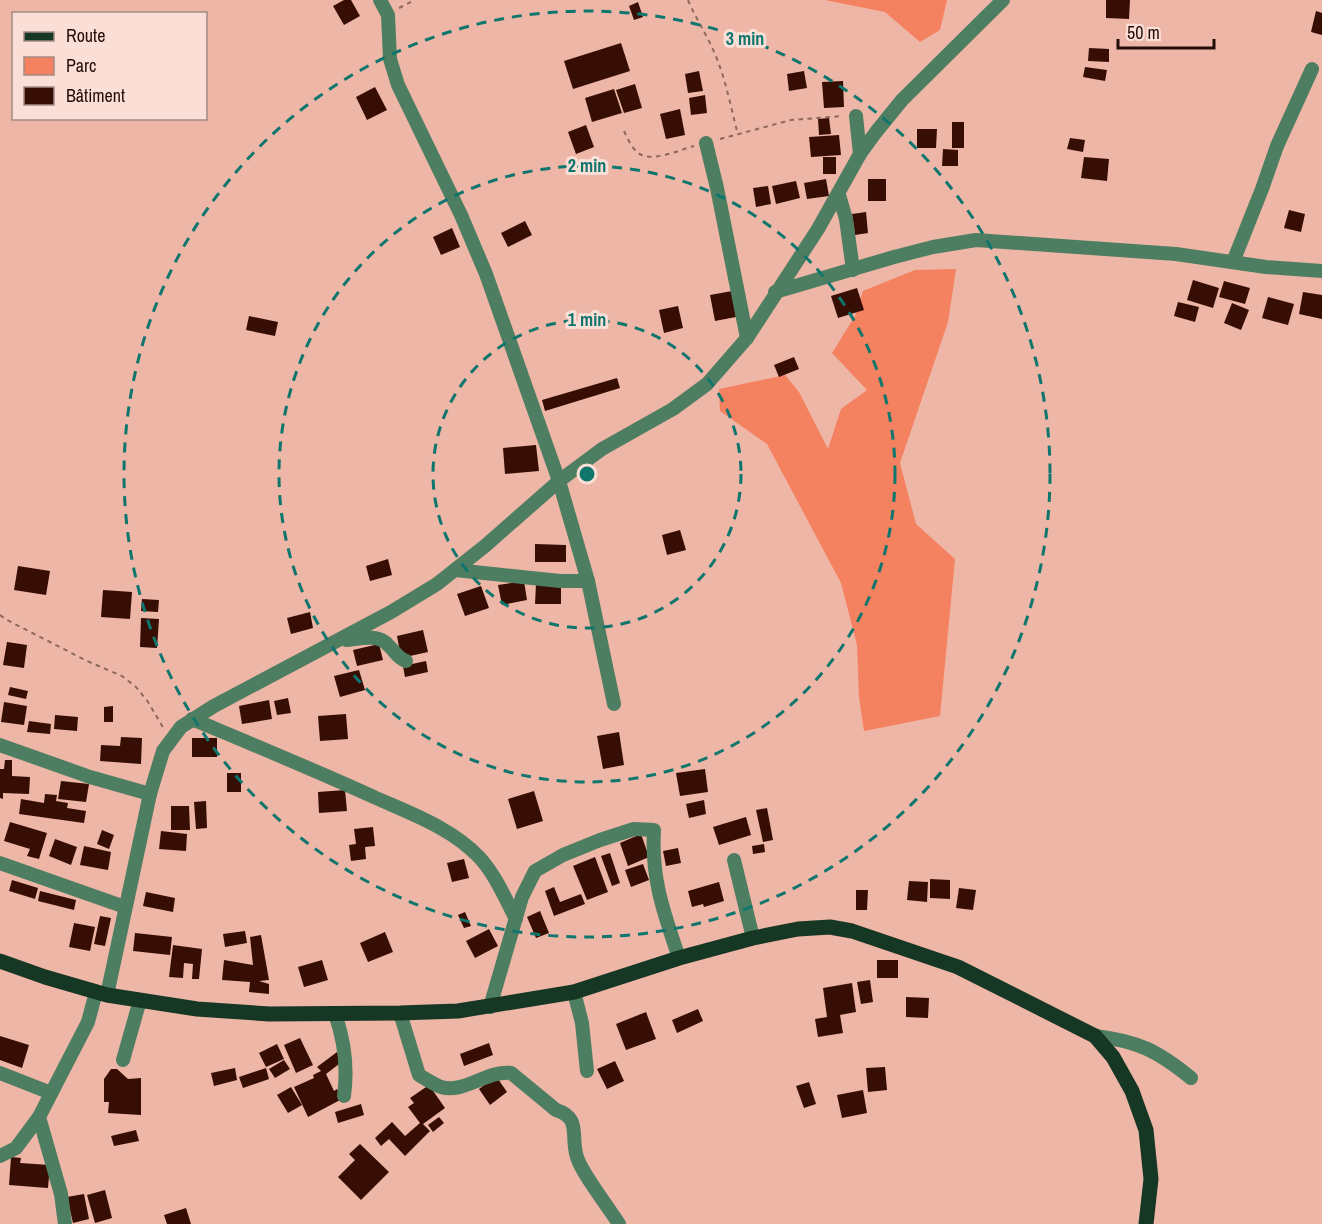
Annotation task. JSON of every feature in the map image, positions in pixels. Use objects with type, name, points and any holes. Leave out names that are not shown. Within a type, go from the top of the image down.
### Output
[{"type":"main road","points":[[0,961],[102,993],[197,1009],[269,1014],[458,1011],[574,992],[679,958],[753,938],[798,929],[830,927],[875,938],[958,967],[1095,1036],[1113,1057],[1132,1091],[1146,1130],[1151,1179],[1146,1224]]},
{"type":"street","points":[[380,0],[388,15],[390,59],[398,85],[461,215],[486,274],[559,481],[588,581],[614,704]]},
{"type":"street","points":[[0,1156],[16,1148],[39,1117],[102,993],[125,907],[150,794],[163,751],[171,738],[192,719],[391,612],[455,570],[559,481],[602,449],[673,409],[707,384],[747,338],[839,195],[860,154],[902,100],[1003,0]]},
{"type":"street","points":[[1233,261],[1277,146],[1312,69]]},
{"type":"street","points":[[856,116],[860,154]]},
{"type":"street","points":[[706,142],[747,338]]},
{"type":"street","points":[[839,195],[846,219],[853,270]]},
{"type":"street","points":[[775,292],[810,280],[933,247],[976,240],[1112,249],[1233,261],[1266,267],[1322,271]]},
{"type":"street","points":[[455,570],[560,581],[588,581]]},
{"type":"street","points":[[338,641],[381,639],[400,659],[406,661]]},
{"type":"street","points":[[192,719],[354,788],[434,825],[460,840],[480,858],[499,886],[516,919]]},
{"type":"street","points":[[0,745],[90,777],[150,794]]},
{"type":"street","points":[[490,1007],[526,885],[535,871],[540,866],[590,844],[634,829],[654,830],[654,869],[658,896],[679,958]]},
{"type":"street","points":[[734,860],[753,938]]},
{"type":"street","points":[[0,863],[125,907]]},
{"type":"street","points":[[574,992],[582,1023],[587,1071]]},
{"type":"street","points":[[123,1060],[140,1000]]},
{"type":"street","points":[[400,1013],[419,1075],[441,1087],[455,1088],[502,1072],[511,1073],[556,1110],[566,1113],[572,1120],[577,1157],[619,1224]]},
{"type":"street","points":[[335,1014],[345,1052],[347,1073],[344,1096]]},
{"type":"street","points":[[1095,1036],[1116,1038],[1152,1050],[1191,1078]]},
{"type":"street","points":[[0,1074],[51,1093]]},
{"type":"street","points":[[39,1117],[61,1194],[65,1224]]},
{"type":"path","points":[[388,15],[415,0]]},
{"type":"path","points":[[688,0],[715,53],[738,135]]},
{"type":"path","points":[[624,131],[635,151],[642,155],[657,156],[791,120],[819,116],[856,116]]},
{"type":"path","points":[[0,615],[87,661],[122,676],[136,687],[171,738]]},
{"type":"green space","points":[[825,0],[947,0],[940,30],[920,42],[885,12]]},
{"type":"green space","points":[[956,269],[948,322],[900,463],[916,524],[955,559],[940,716],[864,731],[859,697],[857,645],[841,583],[767,444],[720,411],[719,389],[785,375],[799,392],[828,449],[841,409],[867,390],[832,353],[855,316],[863,291],[915,270]]},
{"type":"building","points":[[344,0],[351,0],[360,16],[344,25],[333,6]]},
{"type":"building","points":[[1106,0],[1130,0],[1129,19],[1106,18]]},
{"type":"building","points":[[638,2],[643,17],[634,20],[629,6]]},
{"type":"building","points":[[1316,11],[1322,13],[1322,35],[1311,32]]},
{"type":"building","points":[[621,43],[630,71],[573,89],[564,61]]},
{"type":"building","points":[[1089,48],[1109,49],[1109,62],[1088,61]]},
{"type":"building","points":[[1085,67],[1107,70],[1105,81],[1083,77]]},
{"type":"building","points":[[699,71],[703,91],[688,93],[685,74]]},
{"type":"building","points":[[804,71],[807,88],[789,91],[787,74]]},
{"type":"building","points":[[843,81],[844,107],[824,108],[822,82]]},
{"type":"building","points":[[635,84],[642,108],[624,113],[616,90]]},
{"type":"building","points":[[375,87],[387,110],[367,120],[356,97]]},
{"type":"building","points":[[614,89],[622,113],[592,122],[585,98]]},
{"type":"building","points":[[705,95],[707,113],[691,115],[689,98]]},
{"type":"building","points":[[680,109],[685,135],[666,139],[660,114]]},
{"type":"building","points":[[829,118],[831,134],[819,135],[818,119]]},
{"type":"building","points":[[952,122],[964,122],[964,148],[952,148]]},
{"type":"building","points":[[586,125],[594,147],[576,154],[568,132]]},
{"type":"building","points":[[917,129],[937,129],[936,148],[917,148]]},
{"type":"building","points":[[839,135],[841,155],[811,157],[809,137]]},
{"type":"building","points":[[1070,138],[1085,140],[1083,152],[1067,149]]},
{"type":"building","points":[[943,149],[958,150],[958,166],[942,166]]},
{"type":"building","points":[[823,157],[836,157],[836,174],[823,174]]},
{"type":"building","points":[[1084,157],[1109,159],[1107,181],[1081,178]]},
{"type":"building","points":[[826,179],[829,196],[807,199],[804,183]]},
{"type":"building","points":[[868,179],[886,179],[886,201],[868,201]]},
{"type":"building","points":[[796,181],[800,198],[776,204],[772,186]]},
{"type":"building","points":[[768,186],[771,204],[756,207],[753,188]]},
{"type":"building","points":[[1289,210],[1305,214],[1301,232],[1284,228]]},
{"type":"building","points":[[866,212],[868,233],[855,235],[852,214]]},
{"type":"building","points":[[525,221],[532,235],[508,247],[501,233]]},
{"type":"building","points":[[452,228],[460,247],[441,255],[433,237]]},
{"type":"building","points":[[1193,280],[1219,288],[1213,308],[1187,300]]},
{"type":"building","points":[[1224,281],[1250,288],[1245,304],[1219,297]]},
{"type":"building","points":[[857,288],[864,310],[838,318],[831,296]]},
{"type":"building","points":[[732,291],[736,317],[715,321],[710,295]]},
{"type":"building","points":[[1303,292],[1322,295],[1322,319],[1299,314]]},
{"type":"building","points":[[1268,297],[1294,304],[1288,325],[1262,318]]},
{"type":"building","points":[[1178,302],[1199,307],[1195,322],[1174,316]]},
{"type":"building","points":[[1232,303],[1249,310],[1241,330],[1224,323]]},
{"type":"building","points":[[678,306],[683,328],[664,333],[659,310]]},
{"type":"building","points":[[249,316],[278,322],[275,336],[246,330]]},
{"type":"building","points":[[794,357],[799,369],[779,377],[774,365]]},
{"type":"building","points":[[617,378],[620,388],[545,411],[542,400]]},
{"type":"building","points":[[536,445],[539,471],[505,474],[503,448]]},
{"type":"building","points":[[680,530],[686,550],[667,555],[662,535]]},
{"type":"building","points":[[535,544],[566,545],[566,562],[535,562]]},
{"type":"building","points":[[388,559],[392,575],[370,581],[366,566]]},
{"type":"building","points":[[18,566],[50,571],[46,595],[14,590]]},
{"type":"building","points":[[524,581],[527,600],[502,605],[498,585]]},
{"type":"building","points":[[536,584],[561,584],[561,604],[535,604]]},
{"type":"building","points":[[481,586],[489,608],[465,616],[457,594]]},
{"type":"building","points":[[103,590],[132,592],[130,619],[101,617]]},
{"type":"building","points":[[142,599],[159,600],[158,612],[141,611]]},
{"type":"building","points":[[310,612],[313,628],[291,634],[287,618]]},
{"type":"building","points":[[141,618],[159,619],[157,648],[140,647]]},
{"type":"building","points":[[423,630],[428,652],[401,658],[397,636]]},
{"type":"building","points":[[7,642],[27,645],[24,668],[3,665]]},
{"type":"building","points":[[379,644],[383,660],[357,666],[353,650]]},
{"type":"building","points":[[426,661],[428,672],[405,677],[403,666]]},
{"type":"building","points":[[359,670],[365,690],[340,697],[334,676]]},
{"type":"building","points":[[10,687],[28,691],[26,699],[8,695]]},
{"type":"building","points":[[288,698],[291,713],[277,715],[274,701]]},
{"type":"building","points":[[269,700],[272,719],[242,724],[239,706]]},
{"type":"building","points":[[4,702],[27,706],[24,725],[1,722]]},
{"type":"building","points":[[113,706],[113,722],[104,722],[104,707]]},
{"type":"building","points":[[346,714],[348,739],[320,741],[318,716]]},
{"type":"building","points":[[55,715],[78,717],[77,731],[54,729]]},
{"type":"building","points":[[29,721],[51,724],[50,734],[27,732]]},
{"type":"building","points":[[619,732],[624,765],[603,769],[597,736]]},
{"type":"building","points":[[121,737],[142,738],[141,764],[100,761],[101,745],[120,746]]},
{"type":"building","points":[[192,738],[217,738],[217,757],[192,757]]},
{"type":"building","points":[[5,760],[12,760],[12,776],[30,777],[29,794],[3,793],[3,799],[0,798],[0,769],[4,769]]},
{"type":"building","points":[[705,769],[708,792],[680,796],[676,773]]},
{"type":"building","points":[[227,773],[241,773],[241,792],[227,792]]},
{"type":"building","points":[[61,781],[89,784],[86,802],[58,799]]},
{"type":"building","points":[[345,790],[347,811],[319,813],[318,792]]},
{"type":"building","points":[[534,791],[543,821],[517,829],[508,799]]},
{"type":"building","points":[[45,794],[57,795],[56,801],[68,803],[67,808],[86,811],[84,823],[19,814],[21,799],[44,803]]},
{"type":"building","points":[[704,800],[706,814],[689,818],[686,804]]},
{"type":"building","points":[[206,801],[207,828],[196,829],[194,802]]},
{"type":"building","points":[[171,806],[189,806],[190,830],[171,830]]},
{"type":"building","points":[[767,808],[773,840],[763,842],[756,810]]},
{"type":"building","points":[[746,817],[751,835],[719,845],[713,827]]},
{"type":"building","points":[[10,822],[47,833],[39,859],[27,856],[30,849],[4,841]]},
{"type":"building","points":[[373,827],[375,846],[365,847],[366,859],[351,861],[349,845],[356,844],[354,829]]},
{"type":"building","points":[[102,830],[114,835],[109,849],[97,844]]},
{"type":"building","points":[[161,831],[187,834],[186,851],[159,849]]},
{"type":"building","points":[[641,834],[649,857],[628,866],[620,843]]},
{"type":"building","points":[[55,839],[77,847],[71,865],[49,856]]},
{"type":"building","points":[[764,844],[765,852],[753,854],[752,846]]},
{"type":"building","points":[[84,846],[111,852],[108,870],[80,865]]},
{"type":"building","points":[[678,848],[681,863],[666,866],[663,851]]},
{"type":"building","points":[[610,853],[620,883],[612,886],[601,856]]},
{"type":"building","points":[[595,857],[608,892],[587,900],[573,866]]},
{"type":"building","points":[[464,859],[469,878],[452,882],[447,863]]},
{"type":"building","points":[[643,864],[649,880],[631,887],[625,870]]},
{"type":"building","points":[[930,879],[950,880],[950,899],[930,898]]},
{"type":"building","points":[[12,880],[38,888],[35,899],[9,891]]},
{"type":"building","points":[[909,881],[928,882],[927,902],[907,900]]},
{"type":"building","points":[[719,882],[724,901],[704,907],[703,904],[692,907],[688,891]]},
{"type":"building","points":[[554,887],[560,902],[581,894],[585,904],[554,916],[545,891]]},
{"type":"building","points":[[959,888],[976,890],[973,910],[956,908]]},
{"type":"building","points":[[856,890],[868,890],[867,910],[856,910]]},
{"type":"building","points":[[40,891],[76,900],[74,910],[38,901]]},
{"type":"building","points":[[146,892],[175,898],[173,912],[143,906]]},
{"type":"building","points":[[540,911],[549,933],[536,938],[527,917]]},
{"type":"building","points":[[465,912],[471,926],[464,928],[458,915]]},
{"type":"building","points":[[100,916],[111,918],[105,946],[94,944]]},
{"type":"building","points":[[74,923],[95,927],[90,951],[69,947]]},
{"type":"building","points":[[489,929],[498,946],[475,958],[466,941]]},
{"type":"building","points":[[245,931],[247,943],[225,947],[223,934]]},
{"type":"building","points":[[385,932],[393,952],[368,962],[360,943]]},
{"type":"building","points":[[135,933],[172,937],[170,955],[133,951]]},
{"type":"building","points":[[261,935],[269,980],[259,981],[269,984],[269,994],[249,992],[250,982],[222,980],[224,960],[253,965],[250,937]]},
{"type":"building","points":[[173,945],[202,949],[199,979],[192,979],[193,964],[184,963],[183,978],[169,977]]},
{"type":"building","points":[[322,960],[328,980],[304,987],[298,967]]},
{"type":"building","points":[[877,960],[898,960],[898,978],[877,978]]},
{"type":"building","points":[[870,980],[873,1002],[861,1004],[857,982]]},
{"type":"building","points":[[852,983],[856,1012],[840,1015],[843,1033],[818,1037],[815,1019],[827,1017],[823,988]]},
{"type":"building","points":[[906,997],[929,998],[928,1018],[906,1017]]},
{"type":"building","points":[[698,1009],[703,1021],[677,1033],[672,1020]]},
{"type":"building","points":[[646,1012],[656,1039],[626,1050],[616,1024]]},
{"type":"building","points":[[0,1036],[29,1045],[22,1068],[0,1060]]},
{"type":"building","points":[[300,1038],[313,1065],[296,1073],[284,1045]]},
{"type":"building","points":[[489,1043],[493,1055],[464,1066],[460,1054]]},
{"type":"building","points":[[277,1044],[284,1059],[266,1067],[259,1053]]},
{"type":"building","points":[[337,1052],[343,1061],[326,1074],[334,1091],[337,1089],[342,1099],[308,1117],[294,1087],[314,1078],[313,1075],[321,1071],[317,1067]]},
{"type":"building","points":[[284,1060],[290,1069],[275,1078],[269,1069]]},
{"type":"building","points":[[615,1061],[624,1081],[607,1089],[597,1069]]},
{"type":"building","points":[[885,1067],[887,1090],[868,1092],[866,1068]]},
{"type":"building","points":[[235,1068],[237,1080],[214,1086],[211,1073]]},
{"type":"building","points":[[266,1068],[269,1079],[243,1088],[239,1077]]},
{"type":"building","points":[[111,1069],[117,1069],[128,1079],[141,1078],[141,1115],[108,1113],[109,1102],[104,1102],[104,1079]]},
{"type":"building","points":[[496,1076],[507,1092],[490,1105],[479,1089]]},
{"type":"building","points":[[809,1082],[816,1104],[804,1108],[796,1086]]},
{"type":"building","points":[[429,1085],[445,1108],[423,1124],[430,1131],[405,1156],[389,1139],[381,1146],[375,1138],[392,1122],[405,1136],[420,1123],[408,1107],[414,1103],[410,1098]]},
{"type":"building","points":[[291,1087],[302,1105],[288,1113],[277,1095]]},
{"type":"building","points":[[863,1090],[867,1113],[842,1118],[837,1095]]},
{"type":"building","points":[[361,1104],[364,1115],[338,1123],[335,1112]]},
{"type":"building","points":[[439,1117],[444,1123],[433,1132],[428,1125]]},
{"type":"building","points":[[136,1130],[139,1141],[114,1146],[111,1136]]},
{"type":"building","points":[[360,1144],[389,1172],[361,1200],[338,1177],[355,1160],[349,1154]]},
{"type":"building","points":[[11,1157],[21,1158],[20,1163],[50,1165],[48,1188],[9,1185]]},
{"type":"building","points":[[105,1190],[112,1218],[95,1223],[87,1195]]},
{"type":"building","points":[[84,1194],[89,1219],[73,1223],[67,1197]]},
{"type":"building","points":[[186,1208],[191,1224],[167,1224],[164,1215]]}]
